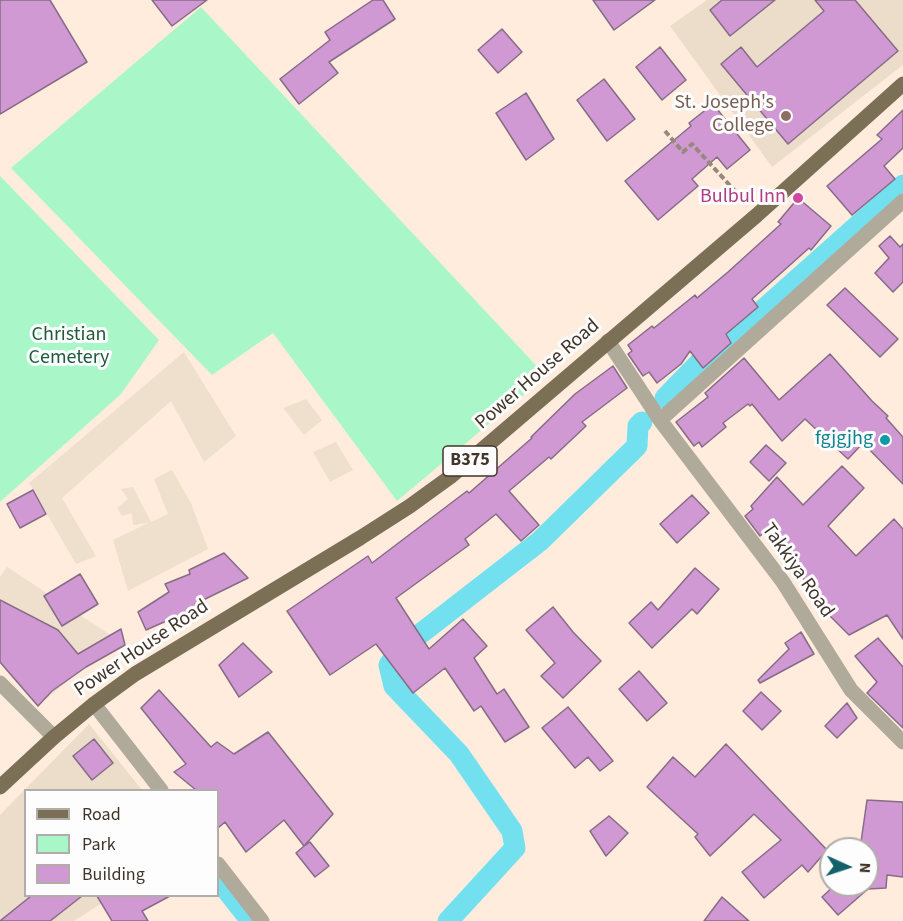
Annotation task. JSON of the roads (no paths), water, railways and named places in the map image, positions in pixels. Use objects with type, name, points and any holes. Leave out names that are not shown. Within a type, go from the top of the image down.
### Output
[{"type":"main road","name":"Power House Road","points":[[0,787],[94,704],[172,650],[410,506],[481,452],[757,214],[903,84]]},
{"type":"street","points":[[660,420],[903,201]]},
{"type":"street","name":"Takkiya Road","points":[[608,341],[660,420],[783,582],[851,690],[903,742]]},
{"type":"street","points":[[0,683],[54,737]]},
{"type":"street","points":[[94,704],[160,789]]},
{"type":"street","points":[[219,865],[261,921]]},
{"type":"waterway","points":[[665,398],[699,363],[730,339],[903,185]]},
{"type":"waterway","points":[[448,921],[515,848],[512,831],[459,754],[394,686],[389,665],[402,648],[540,541],[637,446],[638,426],[642,422]]},
{"type":"waterway","points":[[219,880],[251,921]]},
{"type":"place","name":"St. Joseph's College","points":[[786,116]]},
{"type":"place","name":"Bulbul Inn","points":[[798,198]]},
{"type":"place","name":"fgjgjhg","points":[[885,440]]},
{"type":"park label","name":"Christian Cemetery","points":[[69,348]]}]
